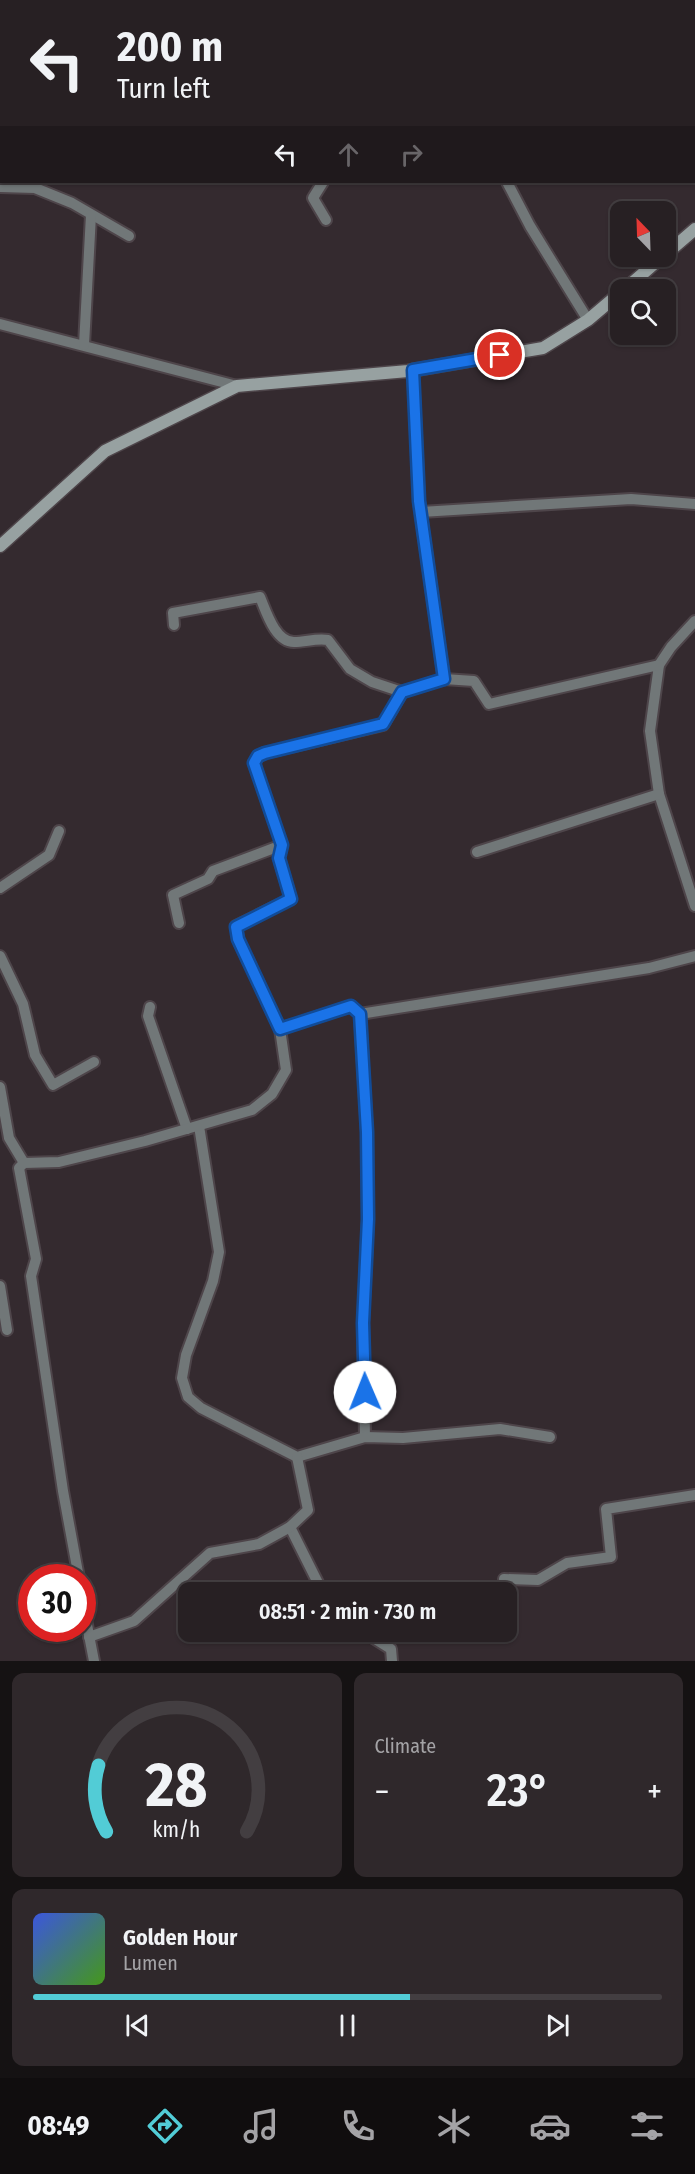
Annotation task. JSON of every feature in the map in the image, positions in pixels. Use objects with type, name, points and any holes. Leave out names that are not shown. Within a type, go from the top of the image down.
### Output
[{"type":"street","points":[[322,183],[313,198],[326,220]]},
{"type":"street","points":[[508,183],[530,226],[588,320]]},
{"type":"street","points":[[0,187],[35,188],[72,203],[129,236]]},
{"type":"street","points":[[84,345],[91,215]]},
{"type":"street","points":[[676,245],[695,229]]},
{"type":"street","points":[[636,279],[650,267]]},
{"type":"street","points":[[0,324],[237,386],[413,370],[543,348],[588,320],[610,301]]},
{"type":"street","points":[[413,370],[421,512],[444,679]]},
{"type":"street","points":[[0,546],[105,452],[237,386]]},
{"type":"street","points":[[421,512],[631,499],[695,504]]},
{"type":"street","points":[[174,625],[173,613],[260,597],[274,629],[282,637],[292,642],[316,638],[328,640],[350,669],[372,682],[402,692],[444,679],[474,681],[489,704],[659,665]]},
{"type":"street","points":[[695,621],[671,647],[659,665],[650,731],[659,794],[695,906]]},
{"type":"street","points":[[76,1564],[61,1480],[31,1276],[36,1259],[19,1168],[24,1163],[59,1162],[199,1126],[252,1110],[272,1094],[286,1070],[280,1029],[238,939],[236,927],[291,899],[279,858],[282,845],[254,763],[258,756],[383,724],[402,692]]},
{"type":"street","points":[[477,852],[659,794]]},
{"type":"street","points":[[0,888],[49,855],[59,831]]},
{"type":"street","points":[[179,923],[173,895],[208,879],[213,871],[282,845]]},
{"type":"street","points":[[0,956],[23,1004],[35,1055],[52,1085],[94,1062]]},
{"type":"street","points":[[360,1014],[649,968],[695,956]]},
{"type":"street","points":[[280,1029],[351,1006],[360,1014],[367,1132],[368,1219],[363,1323],[365,1437]]},
{"type":"street","points":[[150,1007],[148,1016],[187,1129]]},
{"type":"street","points":[[0,1087],[9,1138],[24,1163]]},
{"type":"street","points":[[199,1126],[219,1252],[213,1281],[186,1355],[182,1378],[188,1397],[201,1408],[297,1457],[365,1437],[403,1438],[500,1429],[550,1437]]},
{"type":"street","points":[[0,1286],[7,1330]]},
{"type":"street","points":[[96,1635],[134,1621],[210,1553],[259,1544],[290,1527],[308,1510],[297,1457]]},
{"type":"street","points":[[504,1579],[538,1580],[567,1563],[611,1557],[606,1509],[695,1496]]},
{"type":"street","points":[[290,1527],[318,1582]]},
{"type":"street","points":[[90,1642],[94,1661]]},
{"type":"street","points":[[381,1642],[391,1648],[392,1661]]},
{"type":"route","points":[[365,1392],[363,1323],[368,1219],[367,1132],[360,1014],[351,1006],[280,1029],[238,939],[236,927],[291,899],[279,858],[282,845],[254,763],[258,756],[265,753],[383,724],[402,692],[444,679],[419,501],[413,370],[500,355]]}]
